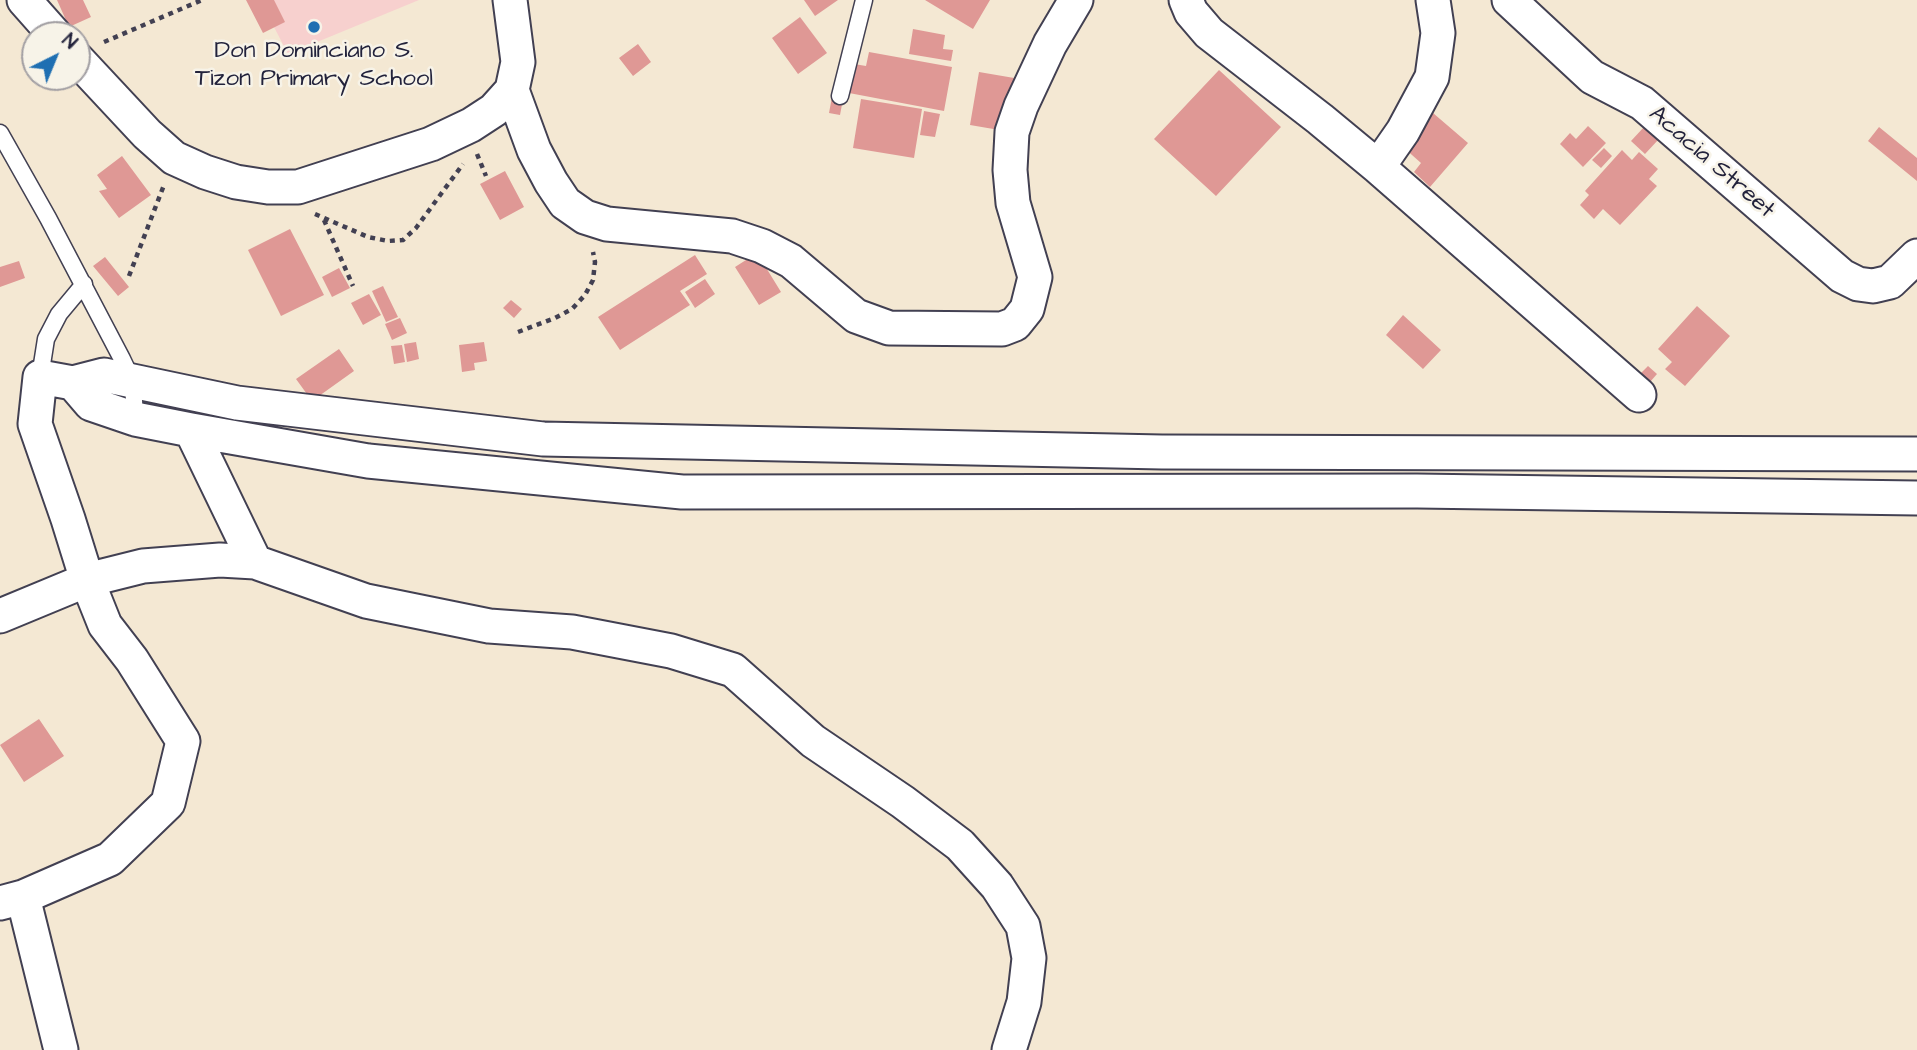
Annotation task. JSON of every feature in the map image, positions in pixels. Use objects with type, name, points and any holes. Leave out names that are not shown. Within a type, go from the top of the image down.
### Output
[{"type":"street","points":[[24,0],[43,21]]},
{"type":"street","points":[[91,52],[147,134],[174,158],[236,182],[268,187],[298,187],[431,144],[471,134],[512,90],[518,62],[510,0]]},
{"type":"street","points":[[512,90],[534,150],[551,182],[565,203],[585,217],[607,224],[732,236],[762,246],[791,261],[856,316],[888,328],[1002,329],[1015,324],[1027,309],[1035,277],[1013,203],[1010,170],[1012,132],[1050,44],[1076,0]]},
{"type":"street","points":[[1186,0],[1191,12],[1209,33],[1378,167],[1639,395]]},
{"type":"street","points":[[1378,167],[1403,131],[1432,77],[1438,33],[1433,0]]},
{"type":"street","name":"Acacia Street","points":[[1508,0],[1592,77],[1642,103],[1842,276],[1858,284],[1873,286],[1890,282],[1917,256]]},
{"type":"street","points":[[61,1050],[12,900],[110,859],[168,803],[183,741],[132,660],[105,625],[87,580],[35,424],[40,377],[73,383],[104,375],[237,403],[544,439],[1162,452],[1917,454]]},
{"type":"street","points":[[73,383],[91,404],[135,419],[191,430],[368,461],[682,492],[1417,491],[1917,498]]},
{"type":"street","points":[[191,430],[255,562]]},
{"type":"street","points":[[0,616],[87,580],[143,566],[220,559],[255,562],[366,601],[489,626],[572,632],[670,651],[733,670],[813,741],[903,802],[960,845],[997,886],[1023,926],[1030,958],[1024,1002],[1009,1050]]},
{"type":"lane","points":[[840,96],[864,0]]},
{"type":"lane","points":[[0,133],[84,284],[133,382],[135,419]]},
{"type":"lane","points":[[40,377],[46,339],[58,314],[84,284]]},
{"type":"path","points":[[91,51],[202,0]]},
{"type":"path","points":[[471,134],[486,176]]},
{"type":"path","points":[[313,213],[368,237],[388,241],[403,240],[416,228],[463,165],[471,134]]},
{"type":"path","points":[[129,276],[174,158]]},
{"type":"path","points":[[518,332],[572,309],[585,295],[593,280],[595,262],[585,217]]},
{"type":"path","points":[[324,219],[353,286]]},
{"type":"shaded area","name":"Don Dominciano S. Tizon Primary School","points":[[260,0],[419,0],[288,54]]},
{"type":"building","points":[[57,0],[83,0],[91,17],[82,21],[66,21]]},
{"type":"building","points":[[246,0],[274,0],[285,22],[263,33]]},
{"type":"building","points":[[804,0],[838,0],[815,16]]},
{"type":"building","points":[[925,0],[990,0],[973,29]]},
{"type":"building","points":[[800,17],[827,53],[798,74],[772,38]]},
{"type":"building","points":[[913,29],[945,35],[943,49],[953,50],[951,61],[909,54]]},
{"type":"building","points":[[638,44],[651,62],[633,76],[619,58]]},
{"type":"building","points":[[869,52],[952,67],[944,111],[849,93],[854,64],[866,66]]},
{"type":"building","points":[[1219,70],[1281,127],[1216,196],[1154,139]]},
{"type":"building","points":[[979,72],[1020,79],[1011,132],[970,125]]},
{"type":"building","points":[[832,97],[843,99],[840,115],[829,113]]},
{"type":"building","points":[[861,99],[922,109],[914,158],[853,148]]},
{"type":"building","points":[[924,111],[940,114],[935,137],[920,135]]},
{"type":"building","points":[[1433,113],[1468,143],[1430,187],[1414,172],[1421,163],[1403,147]]},
{"type":"building","points":[[1588,126],[1606,143],[1583,167],[1560,144],[1570,133],[1576,139]]},
{"type":"building","points":[[1644,127],[1658,140],[1645,154],[1631,141]]},
{"type":"building","points":[[1879,127],[1917,158],[1917,181],[1868,141]]},
{"type":"building","points":[[1604,148],[1612,156],[1601,168],[1592,160]]},
{"type":"building","points":[[1622,150],[1632,160],[1639,152],[1658,169],[1649,179],[1657,186],[1620,225],[1603,209],[1594,219],[1580,205],[1589,195],[1585,191]]},
{"type":"building","points":[[122,156],[151,195],[119,218],[99,191],[107,189],[97,175]]},
{"type":"building","points":[[505,171],[524,207],[500,220],[480,184]]},
{"type":"building","points":[[290,229],[324,295],[281,316],[248,250]]},
{"type":"building","points":[[757,253],[781,292],[759,305],[735,267]]},
{"type":"building","points":[[695,255],[707,274],[680,291],[690,305],[620,350],[598,317]]},
{"type":"building","points":[[105,257],[129,287],[118,296],[93,266]]},
{"type":"building","points":[[19,261],[25,278],[0,287],[0,267]]},
{"type":"building","points":[[339,268],[350,288],[332,297],[322,277]]},
{"type":"building","points":[[705,279],[715,294],[695,308],[685,292]]},
{"type":"building","points":[[383,286],[398,317],[386,322],[372,291]]},
{"type":"building","points":[[369,294],[381,315],[363,325],[351,303]]},
{"type":"building","points":[[511,300],[522,309],[514,318],[503,308]]},
{"type":"building","points":[[1697,306],[1730,336],[1685,386],[1665,369],[1672,362],[1658,349]]},
{"type":"building","points":[[1403,315],[1441,350],[1423,369],[1386,335]]},
{"type":"building","points":[[400,318],[407,333],[392,340],[385,324]]},
{"type":"building","points":[[416,342],[419,359],[407,362],[404,344]]},
{"type":"building","points":[[484,342],[487,361],[474,363],[475,370],[462,372],[459,345]]},
{"type":"building","points":[[402,345],[405,362],[394,364],[391,346]]},
{"type":"building","points":[[339,349],[354,371],[312,401],[296,379]]},
{"type":"building","points":[[1648,366],[1657,374],[1650,382],[1641,373]]},
{"type":"building","points":[[39,719],[64,756],[24,782],[0,745]]},
{"type":"place","name":"Don Dominciano S. Tizon Primary School","points":[[314,27]]}]
